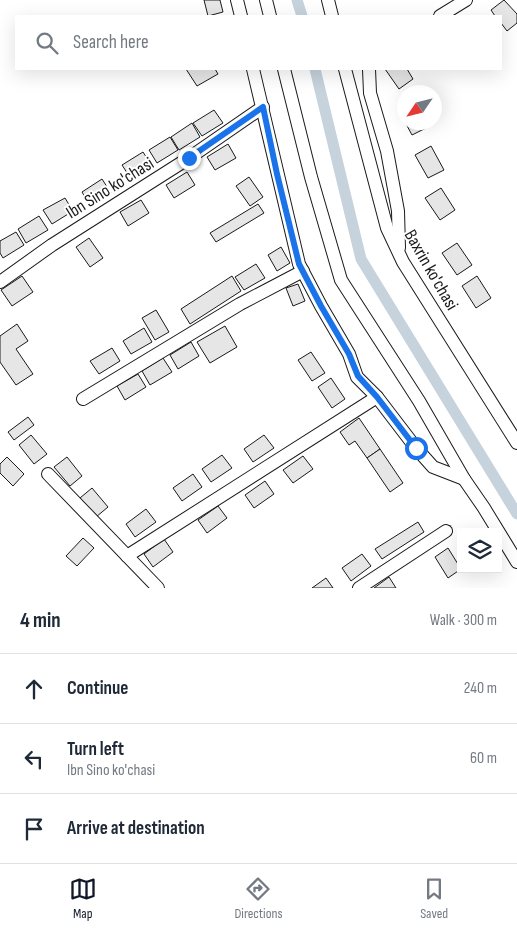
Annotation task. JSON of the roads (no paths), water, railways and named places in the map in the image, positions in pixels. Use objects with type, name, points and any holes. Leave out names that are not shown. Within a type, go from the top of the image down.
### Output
[{"type":"street","points":[[237,0],[241,15]]},
{"type":"street","points":[[266,0],[270,15]]},
{"type":"street","points":[[328,0],[332,15]]},
{"type":"street","points":[[442,15],[466,0]]},
{"type":"street","points":[[253,70],[299,264],[349,354],[358,376],[433,467],[464,480]]},
{"type":"street","points":[[284,70],[310,176],[341,280],[419,401],[464,480],[484,508],[517,562]]},
{"type":"street","name":"Baxrin ko'chasi","points":[[345,70],[387,228],[399,254],[517,443]]},
{"type":"street","points":[[369,70],[370,93],[387,151],[398,211],[399,254]]},
{"type":"street","name":"Ibn Sino ko'chasi","points":[[0,282],[263,107]]},
{"type":"street","points":[[83,399],[240,304],[303,271]]},
{"type":"street","points":[[127,556],[377,397]]},
{"type":"street","points":[[48,474],[158,588]]},
{"type":"street","points":[[359,588],[446,531]]},
{"type":"waterway","points":[[297,0],[302,15]]},
{"type":"waterway","points":[[315,70],[361,259],[517,514]]}]
